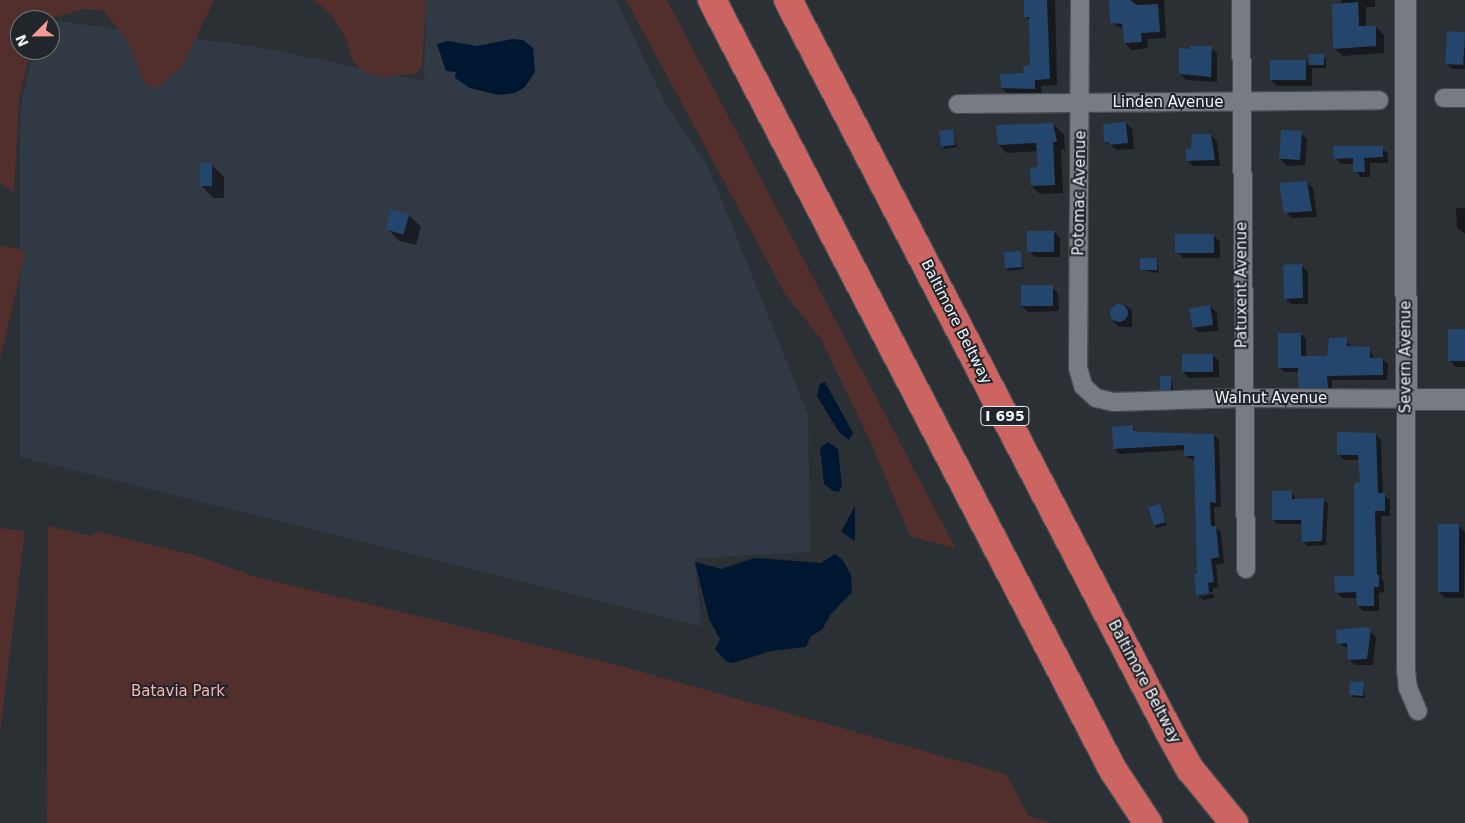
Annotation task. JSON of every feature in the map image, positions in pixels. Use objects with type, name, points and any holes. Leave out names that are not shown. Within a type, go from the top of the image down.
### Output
[{"type":"highway","points":[[712,0],[1113,770],[1148,823]]},
{"type":"highway","name":"Baltimore Beltway","points":[[788,0],[1172,737],[1190,769],[1234,823]]},
{"type":"street","name":"Potomac Avenue","points":[[1080,0],[1081,103],[1078,368],[1083,386]]},
{"type":"street","name":"Patuxent Avenue","points":[[1241,0],[1242,398],[1246,570]]},
{"type":"street","name":"Severn Avenue","points":[[1405,0],[1406,670],[1408,688],[1418,711]]},
{"type":"street","points":[[1444,98],[1465,98]]},
{"type":"street","name":"Linden Avenue","points":[[958,104],[1241,103],[1379,100]]},
{"type":"street","name":"Walnut Avenue","points":[[1083,386],[1096,398],[1114,402],[1242,398],[1465,399]]},
{"type":"shaded area","points":[[426,0],[616,0],[665,103],[708,166],[808,415],[810,552],[695,558],[701,626],[20,457],[20,110],[31,60],[60,60],[60,21],[251,46],[424,81]]},
{"type":"green space","points":[[0,0],[214,0],[183,64],[163,84],[154,88],[145,84],[127,40],[103,10],[84,9],[60,15],[60,10],[10,10],[10,60],[28,60],[19,99],[14,193],[0,183]]},
{"type":"green space","points":[[314,0],[426,0],[422,67],[415,74],[381,77],[363,72],[353,61],[346,39],[331,14]]},
{"type":"green space","points":[[626,0],[667,0],[956,549],[910,536],[872,445],[821,339],[785,294]]},
{"type":"green space","points":[[0,245],[25,251],[0,361]]},
{"type":"green space","name":"Batavia Park","points":[[48,526],[90,536],[98,532],[195,555],[253,576],[606,662],[1006,774],[1029,816],[1052,823],[47,823]]},
{"type":"green space","points":[[0,528],[25,531],[0,733]]},
{"type":"water","points":[[512,39],[523,40],[533,48],[535,72],[525,87],[515,93],[498,95],[470,88],[455,78],[456,72],[446,71],[437,44],[448,41],[477,46]]},
{"type":"water","points":[[825,382],[853,433],[849,440],[839,432],[817,396],[820,384]]},
{"type":"water","points":[[828,442],[838,449],[842,486],[839,492],[833,491],[824,484],[820,448]]},
{"type":"water","points":[[855,506],[855,541],[841,532]]},
{"type":"water","points":[[835,554],[843,560],[851,575],[852,592],[830,615],[822,630],[811,636],[806,647],[771,651],[733,663],[727,662],[715,649],[720,639],[709,619],[695,562],[721,569],[755,558],[821,563]]},
{"type":"building","points":[[1024,0],[1047,0],[1050,79],[1035,80],[1035,89],[1001,88],[1000,74],[1024,73],[1023,66],[1030,65],[1029,17],[1024,17]]},
{"type":"building","points":[[1109,0],[1130,0],[1137,5],[1158,4],[1160,32],[1141,33],[1142,42],[1124,43],[1122,24],[1110,23]]},
{"type":"building","points":[[1358,2],[1359,26],[1376,26],[1376,46],[1333,49],[1332,4]]},
{"type":"building","points":[[1447,31],[1465,32],[1463,65],[1445,64]]},
{"type":"building","points":[[1190,46],[1212,46],[1211,77],[1179,74],[1179,48],[1190,49]]},
{"type":"building","points":[[1309,54],[1324,54],[1324,65],[1309,65]]},
{"type":"building","points":[[1270,60],[1306,60],[1306,80],[1270,80]]},
{"type":"building","points":[[1126,122],[1128,143],[1109,145],[1109,142],[1104,142],[1103,124]]},
{"type":"building","points":[[1053,123],[1057,142],[1053,142],[1055,185],[1031,186],[1030,168],[1038,167],[1036,143],[998,145],[996,125]]},
{"type":"building","points":[[953,129],[955,145],[941,147],[939,131]]},
{"type":"building","points":[[1281,130],[1302,131],[1300,160],[1279,158]]},
{"type":"building","points":[[1192,134],[1211,134],[1215,160],[1186,161],[1186,149],[1191,149]]},
{"type":"building","points":[[1333,146],[1383,146],[1383,157],[1364,158],[1365,172],[1353,172],[1353,158],[1334,159]]},
{"type":"building","points":[[200,163],[212,163],[212,186],[200,186]]},
{"type":"building","points":[[1307,181],[1312,211],[1284,213],[1279,183]]},
{"type":"building","points":[[391,209],[409,214],[403,234],[385,229]]},
{"type":"building","points":[[1027,231],[1054,231],[1054,252],[1027,252]]},
{"type":"building","points":[[1175,234],[1214,234],[1214,253],[1175,253]]},
{"type":"building","points":[[1021,251],[1022,267],[1005,268],[1004,252]]},
{"type":"building","points":[[1140,258],[1157,258],[1157,270],[1140,270]]},
{"type":"building","points":[[1302,264],[1303,298],[1284,299],[1283,265]]},
{"type":"building","points":[[1021,285],[1053,285],[1053,306],[1021,306]]},
{"type":"building","points":[[1119,304],[1127,309],[1128,313],[1123,321],[1119,322],[1111,317],[1110,313],[1115,305]]},
{"type":"building","points":[[1210,305],[1213,325],[1192,328],[1189,308]]},
{"type":"building","points":[[1448,329],[1465,329],[1465,361],[1448,361]]},
{"type":"building","points":[[1278,333],[1301,333],[1301,356],[1327,356],[1329,338],[1347,337],[1347,346],[1370,347],[1370,358],[1383,358],[1383,375],[1327,376],[1328,388],[1298,388],[1298,368],[1278,368]]},
{"type":"building","points":[[1182,354],[1213,354],[1213,372],[1182,372]]},
{"type":"building","points":[[1160,376],[1171,376],[1171,390],[1160,390]]},
{"type":"building","points":[[1133,425],[1133,430],[1138,432],[1214,434],[1216,503],[1210,502],[1211,526],[1216,526],[1219,557],[1211,559],[1214,582],[1208,583],[1209,593],[1196,595],[1194,574],[1197,574],[1194,456],[1184,456],[1184,445],[1113,449],[1112,427]]},
{"type":"building","points":[[1337,432],[1376,433],[1378,493],[1385,493],[1385,511],[1375,511],[1379,587],[1374,587],[1374,606],[1357,606],[1356,592],[1335,593],[1334,576],[1354,576],[1354,483],[1360,482],[1358,455],[1337,455]]},
{"type":"building","points":[[1272,491],[1292,491],[1292,499],[1324,498],[1322,541],[1302,542],[1301,520],[1272,520]]},
{"type":"building","points":[[1160,504],[1165,522],[1154,526],[1148,507]]},
{"type":"building","points":[[1438,524],[1459,524],[1459,592],[1438,592]]},
{"type":"building","points":[[1366,627],[1371,630],[1367,659],[1348,660],[1347,643],[1337,644],[1336,630]]},
{"type":"building","points":[[1350,681],[1364,682],[1363,696],[1349,695]]}]
